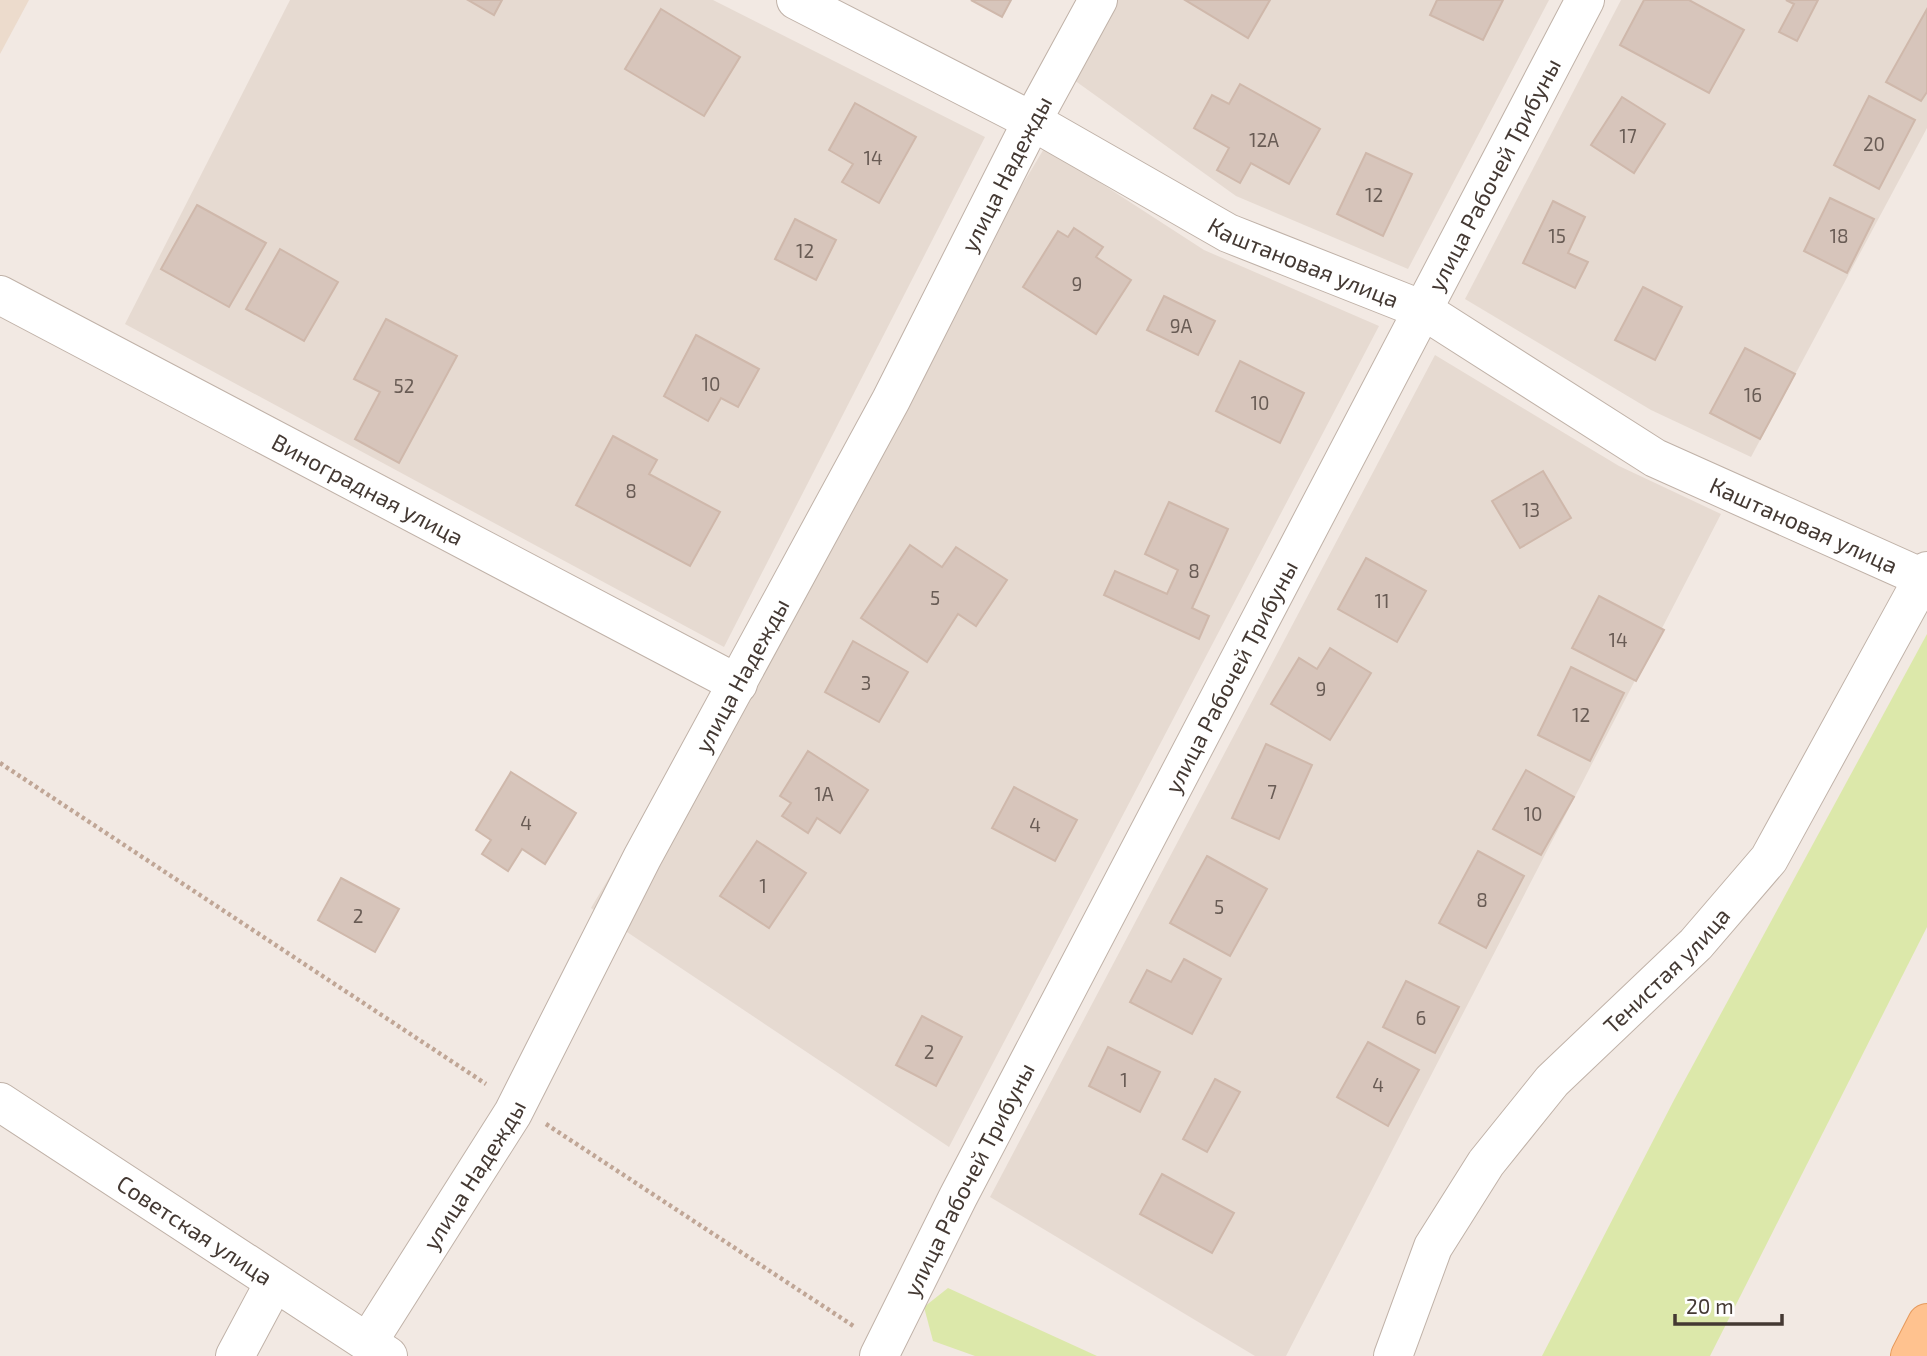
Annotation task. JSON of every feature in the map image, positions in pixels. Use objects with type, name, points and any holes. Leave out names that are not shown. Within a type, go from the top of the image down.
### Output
[{"type":"main road","points":[[1910,1356],[1927,1323]]},
{"type":"street","name":"Каштановая улица","points":[[796,0],[1032,121],[1228,233],[1423,310],[1655,458],[1925,575]]},
{"type":"street","name":"улица Надежды","points":[[378,1349],[517,1104],[642,858],[891,400],[1032,121],[1098,0]]},
{"type":"street","name":"улица Рабочей Трибуны","points":[[882,1351],[958,1197],[1585,0]]},
{"type":"street","name":"Виноградная улица","points":[[0,295],[738,684]]},
{"type":"street","name":"Тенистая улица","points":[[1393,1356],[1433,1247],[1486,1163],[1552,1080],[1696,944],[1769,859],[1925,575]]},
{"type":"street","name":"Советская улица","points":[[0,1102],[378,1349]]},
{"type":"street","points":[[235,1356],[274,1283]]},
{"type":"path","points":[[0,764],[517,1104],[882,1351]]},
{"type":"shaded area","points":[[0,0],[29,0],[0,54]]},
{"type":"shaded area","points":[[290,0],[713,0],[985,137],[724,647],[125,324]]},
{"type":"shaded area","points":[[1108,0],[1549,0],[1408,269],[1236,196],[1067,75]]},
{"type":"shaded area","points":[[1621,0],[1927,0],[1927,128],[1751,457],[1651,410],[1465,299]]},
{"type":"shaded area","points":[[1045,147],[1204,250],[1379,326],[949,1147],[591,908]]},
{"type":"shaded area","points":[[1435,355],[1619,466],[1721,514],[1286,1356],[1255,1356],[990,1197]]},
{"type":"green space","points":[[1927,634],[1927,927],[1710,1356],[1542,1356],[1674,1100]]},
{"type":"green space","points":[[948,1288],[1097,1356],[975,1356],[933,1341],[924,1307]]},
{"type":"building","points":[[468,0],[502,0],[494,15]]},
{"type":"building","points":[[971,0],[1011,0],[1002,17]]},
{"type":"building","points":[[1185,0],[1270,0],[1248,38]]},
{"type":"building","points":[[1437,0],[1503,0],[1483,40],[1430,15]]},
{"type":"building","points":[[1644,0],[1689,0],[1744,30],[1709,93],[1620,45]]},
{"type":"building","points":[[1786,0],[1818,0],[1797,41],[1779,32],[1794,4]]},
{"type":"building","points":[[661,9],[740,57],[704,116],[625,69]]},
{"type":"building","points":[[1927,9],[1927,92],[1921,101],[1886,82]]},
{"type":"building","points":[[1240,84],[1320,129],[1289,184],[1251,163],[1240,183],[1217,170],[1229,148],[1194,128],[1212,95],[1229,104]]},
{"type":"building","points":[[1869,96],[1915,120],[1879,189],[1834,165]]},
{"type":"building","points":[[1622,97],[1665,124],[1634,173],[1591,145]]},
{"type":"building","points":[[855,103],[916,137],[879,203],[842,182],[853,164],[829,150]]},
{"type":"building","points":[[1366,153],[1412,174],[1383,236],[1337,214]]},
{"type":"building","points":[[1830,198],[1874,219],[1847,273],[1804,251]]},
{"type":"building","points":[[1553,201],[1585,217],[1568,253],[1588,262],[1575,288],[1523,263]]},
{"type":"building","points":[[197,205],[266,243],[229,307],[161,269]]},
{"type":"building","points":[[795,219],[836,240],[816,280],[775,259]]},
{"type":"building","points":[[1074,228],[1103,247],[1096,257],[1131,280],[1096,334],[1023,287],[1058,231],[1068,237]]},
{"type":"building","points":[[280,249],[338,282],[304,341],[246,309]]},
{"type":"building","points":[[1643,287],[1682,307],[1655,360],[1615,340]]},
{"type":"building","points":[[1164,296],[1215,321],[1198,355],[1147,330]]},
{"type":"building","points":[[386,319],[457,356],[399,463],[355,439],[380,392],[354,379]]},
{"type":"building","points":[[696,335],[759,369],[738,407],[721,398],[708,421],[664,396]]},
{"type":"building","points":[[1745,348],[1795,374],[1760,439],[1710,413]]},
{"type":"building","points":[[1240,361],[1304,393],[1280,443],[1216,411]]},
{"type":"building","points":[[613,436],[657,460],[649,474],[720,512],[690,566],[576,505]]},
{"type":"building","points":[[1543,471],[1571,518],[1520,548],[1492,501]]},
{"type":"building","points":[[1169,502],[1228,529],[1192,608],[1209,616],[1199,639],[1104,595],[1115,571],[1167,594],[1178,570],[1145,554]]},
{"type":"building","points":[[910,545],[942,567],[956,547],[1007,580],[976,626],[958,614],[927,662],[861,618]]},
{"type":"building","points":[[1366,558],[1426,591],[1397,642],[1338,609]]},
{"type":"building","points":[[1599,596],[1664,630],[1636,681],[1572,648]]},
{"type":"building","points":[[853,641],[908,672],[879,722],[825,692]]},
{"type":"building","points":[[1330,648],[1371,673],[1330,740],[1271,704],[1299,658],[1317,669]]},
{"type":"building","points":[[1571,667],[1624,693],[1590,761],[1538,735]]},
{"type":"building","points":[[1266,744],[1312,765],[1279,839],[1232,818]]},
{"type":"building","points":[[808,751],[868,790],[840,833],[817,818],[808,833],[782,816],[791,803],[780,796]]},
{"type":"building","points":[[1526,770],[1574,797],[1541,855],[1493,829]]},
{"type":"building","points":[[511,772],[576,813],[545,864],[522,849],[508,871],[482,854],[491,840],[476,830]]},
{"type":"building","points":[[1014,787],[1077,820],[1055,861],[992,828]]},
{"type":"building","points":[[757,841],[806,873],[769,928],[720,896]]},
{"type":"building","points":[[1478,851],[1524,876],[1486,948],[1439,923]]},
{"type":"building","points":[[1207,856],[1267,889],[1230,956],[1170,923]]},
{"type":"building","points":[[341,878],[399,909],[375,952],[318,920]]},
{"type":"building","points":[[1184,959],[1221,979],[1192,1034],[1130,1002],[1147,970],[1171,982]]},
{"type":"building","points":[[1406,981],[1459,1007],[1435,1053],[1383,1027]]},
{"type":"building","points":[[922,1016],[962,1037],[936,1086],[896,1065]]},
{"type":"building","points":[[1368,1042],[1419,1070],[1388,1126],[1337,1097]]},
{"type":"building","points":[[1108,1047],[1160,1072],[1140,1112],[1089,1086]]},
{"type":"building","points":[[1215,1079],[1240,1092],[1207,1152],[1183,1139]]},
{"type":"building","points":[[1162,1174],[1234,1213],[1212,1253],[1140,1214]]}]
